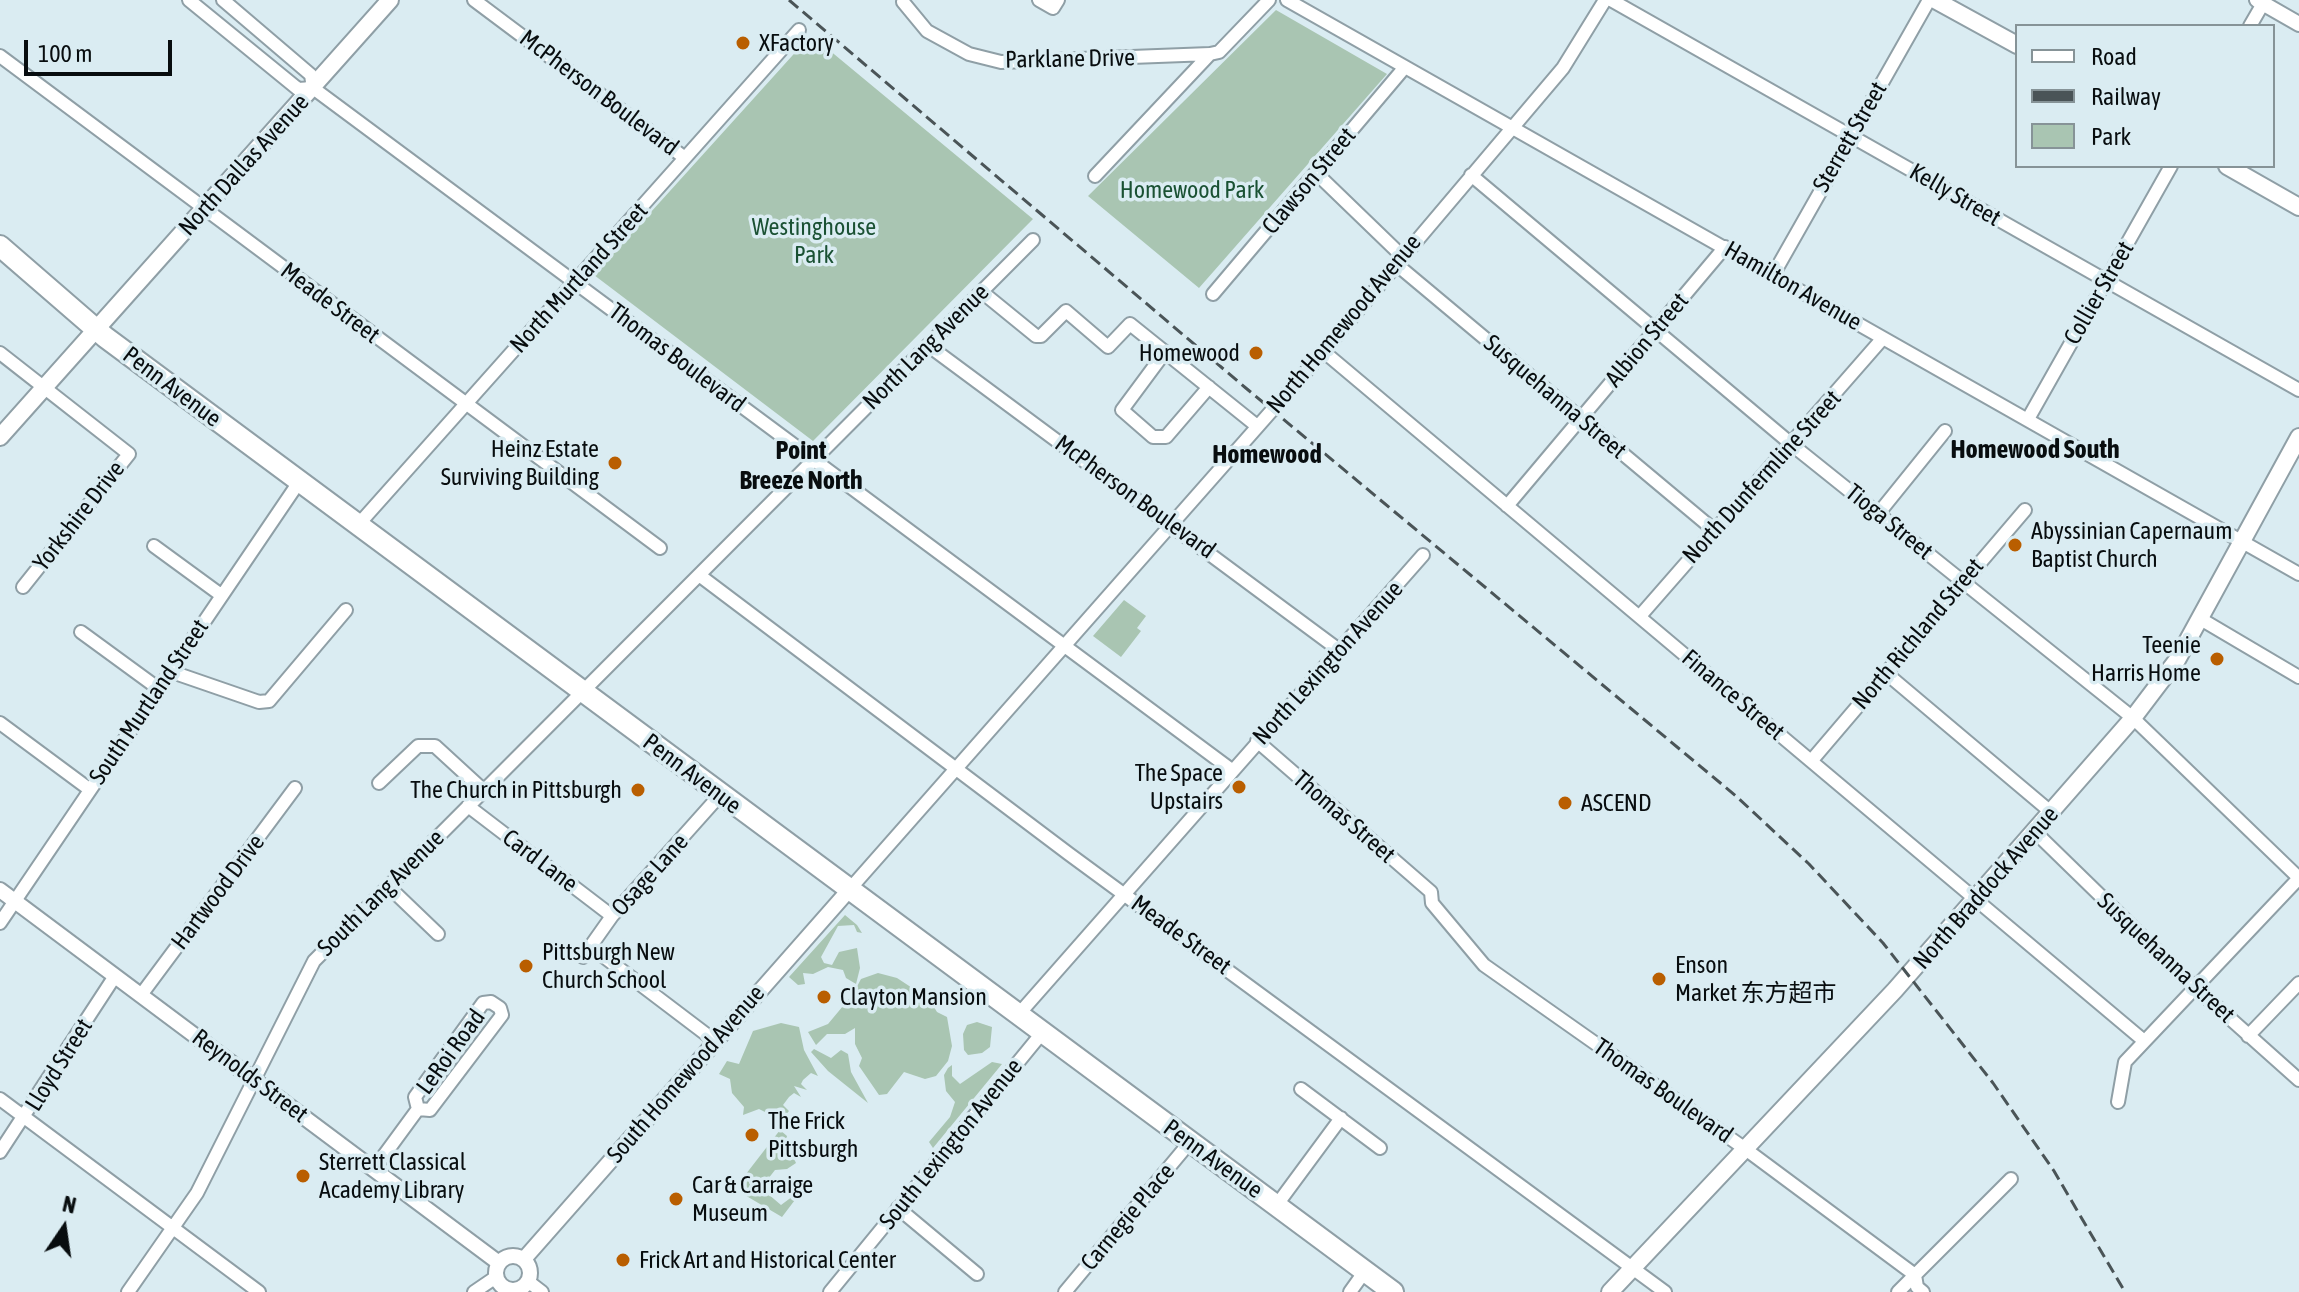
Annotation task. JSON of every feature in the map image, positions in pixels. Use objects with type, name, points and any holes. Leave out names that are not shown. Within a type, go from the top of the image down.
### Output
[{"type":"highway","name":"Penn Avenue","points":[[0,246],[97,330],[299,482],[1393,1292]]},
{"type":"main road","name":"North Dallas Avenue","points":[[0,437],[390,0]]},
{"type":"main road","points":[[1935,0],[2015,44]]},
{"type":"main road","points":[[2231,168],[2299,207]]},
{"type":"main road","name":"North Braddock Avenue","points":[[1610,1292],[1895,990],[2133,718],[2177,660],[2299,437]]},
{"type":"street","name":"Thomas Boulevard","points":[[189,0],[298,89],[313,88],[1233,771]]},
{"type":"street","name":"Thomas Boulevard","points":[[223,0],[311,75],[313,88]]},
{"type":"street","name":"McPherson Boulevard","points":[[474,0],[685,158]]},
{"type":"street","points":[[1039,0],[1056,4]]},
{"type":"street","points":[[1095,176],[1210,54],[1219,52],[1269,0]]},
{"type":"street","name":"Hamilton Avenue","points":[[1287,0],[2299,574]]},
{"type":"street","name":"North Homewood Avenue","points":[[849,890],[1323,351],[1563,68],[1608,0]]},
{"type":"street","name":"Kelly Street","points":[[1608,0],[2299,390]]},
{"type":"street","name":"Sterrett Street","points":[[1773,275],[1929,0]]},
{"type":"street","points":[[2251,24],[2262,1],[2299,24]]},
{"type":"street","name":"Parklane Drive","points":[[903,2],[927,31],[969,54],[1001,62],[1210,54]]},
{"type":"street","name":"North Murtland Street","points":[[358,525],[799,30]]},
{"type":"street","name":"Meade Street","points":[[0,56],[660,548]]},
{"type":"street","name":"Clawson Street","points":[[1213,294],[1405,67]]},
{"type":"street","name":"Collier Street","points":[[2028,419],[2170,168]]},
{"type":"street","name":"Susquehanna Street","points":[[1316,173],[1399,260],[1714,530]]},
{"type":"street","name":"Tioga Street","points":[[1471,175],[1791,444],[2133,718],[2299,878]]},
{"type":"street","name":"North Lang Avenue","points":[[581,691],[1033,240]]},
{"type":"street","name":"Albion Street","points":[[1507,506],[1725,247]]},
{"type":"street","points":[[982,292],[1036,336],[1041,336],[1066,311],[1108,347],[1130,324],[1257,426]]},
{"type":"street","name":"North Dunfermline Street","points":[[1640,616],[1883,338]]},
{"type":"street","name":"McPherson Boulevard","points":[[929,346],[1339,650]]},
{"type":"street","name":"Finance Street","points":[[1323,351],[2143,1040]]},
{"type":"street","points":[[1165,352],[1122,410],[1153,437],[1166,437],[1209,387]]},
{"type":"street","points":[[0,353],[44,388]]},
{"type":"street","name":"Yorkshire Drive","points":[[23,587],[129,454],[44,388]]},
{"type":"street","points":[[1878,514],[1945,431]]},
{"type":"street","name":"South Murtland Street","points":[[0,923],[299,482]]},
{"type":"street","name":"North Richland Street","points":[[1812,760],[2025,510]]},
{"type":"street","points":[[154,546],[221,595]]},
{"type":"street","name":"North Lexington Avenue","points":[[1018,1015],[1423,555]]},
{"type":"street","name":"Meade Street","points":[[699,575],[1665,1292]]},
{"type":"street","points":[[172,672],[259,702],[269,701],[346,610]]},
{"type":"street","points":[[2199,618],[2299,677]]},
{"type":"street","points":[[81,632],[159,689]]},
{"type":"street","points":[[1887,674],[2052,813]]},
{"type":"street","name":"South Lang Avenue","points":[[128,1292],[175,1229],[197,1193],[314,961],[581,691]]},
{"type":"street","points":[[0,723],[89,789]]},
{"type":"street","name":"Thomas Street","points":[[1257,741],[1431,892]]},
{"type":"street","points":[[379,783],[418,746],[435,746],[483,790]]},
{"type":"street","name":"Hartwood Drive","points":[[141,995],[295,788]]},
{"type":"street","name":"Osage Lane","points":[[583,957],[612,916],[720,795]]},
{"type":"street","name":"Card Lane","points":[[468,806],[612,916]]},
{"type":"street","name":"Susquehanna Street","points":[[2035,832],[2248,1036],[2299,1080]]},
{"type":"street","points":[[2118,1102],[2125,1062],[2299,878]]},
{"type":"street","points":[[389,887],[438,934]]},
{"type":"street","name":"Reynolds Street","points":[[0,890],[374,1169],[498,1270]]},
{"type":"street","name":"South Homewood Avenue","points":[[524,1259],[849,890]]},
{"type":"street","name":"Thomas Boulevard","points":[[1431,892],[1432,903],[1484,965],[1744,1148],[1915,1275]]},
{"type":"street","points":[[595,950],[715,1041]]},
{"type":"street","name":"Lloyd Street","points":[[0,1152],[115,976]]},
{"type":"street","points":[[2248,1036],[2299,983]]},
{"type":"street","name":"LeRoi Road","points":[[491,1002],[500,1008],[502,1015],[430,1110],[418,1109],[415,1097],[483,1003],[491,1002]]},
{"type":"street","name":"South Lexington Avenue","points":[[830,1292],[1042,1033]]},
{"type":"street","points":[[1301,1089],[1380,1148]]},
{"type":"street","points":[[0,1099],[259,1292]]},
{"type":"street","name":"LeRoi Road","points":[[374,1169],[418,1109]]},
{"type":"street","points":[[1276,1206],[1341,1118]]},
{"type":"street","name":"Carnegie Place","points":[[1065,1292],[1190,1142]]},
{"type":"street","points":[[1898,1292],[2011,1179]]},
{"type":"street","points":[[898,1208],[977,1274]]},
{"type":"street","points":[[474,1292],[509,1256],[524,1259],[530,1266],[529,1282],[521,1289],[510,1291],[498,1270]]},
{"type":"street","points":[[1350,1292],[1365,1271]]},
{"type":"street","points":[[1915,1275],[1917,1287],[1923,1292]]},
{"type":"street","points":[[529,1282],[542,1292]]},
{"type":"green space","name":"Homewood Park","points":[[1276,10],[1387,74],[1199,288],[1088,196]]},
{"type":"green space","name":"Westinghouse Park","points":[[811,35],[1033,219],[813,441],[594,275]]},
{"type":"green space","points":[[1124,600],[1146,616],[1137,628],[1141,631],[1121,657],[1093,636]]},
{"type":"green space","points":[[845,915],[862,933],[857,932],[854,925],[838,926],[821,957],[824,963],[832,965],[839,952],[857,948],[860,968],[856,984],[846,978],[843,970],[828,967],[813,974],[803,973],[805,984],[798,985],[789,977]]},
{"type":"green space","points":[[878,973],[897,978],[929,999],[937,1012],[947,1017],[952,1046],[948,1061],[936,1076],[925,1079],[904,1072],[887,1094],[879,1095],[859,1066],[862,1058],[855,1044],[855,1028],[845,1034],[827,1034],[816,1045],[808,1032],[828,1024],[853,994],[861,979]]},
{"type":"green space","points":[[977,1022],[992,1027],[990,1047],[982,1053],[968,1055],[964,1050],[963,1034],[967,1025]]},
{"type":"green space","points":[[781,1023],[799,1027],[804,1050],[818,1076],[811,1073],[803,1080],[801,1084],[807,1090],[794,1086],[801,1097],[794,1093],[789,1097],[783,1105],[789,1111],[781,1120],[759,1109],[743,1115],[744,1107],[732,1093],[730,1079],[719,1074],[727,1061],[739,1064],[753,1031]]},
{"type":"green space","points":[[814,1049],[831,1058],[841,1050],[848,1054],[851,1072],[868,1103],[828,1071],[811,1052]]},
{"type":"green space","points":[[992,1062],[1002,1064],[933,1148],[929,1142],[950,1117],[955,1102],[946,1091],[944,1075],[948,1068],[952,1065],[952,1076],[960,1084]]},
{"type":"green space","points":[[780,1130],[787,1136],[786,1142],[796,1163],[787,1169],[775,1170],[761,1188],[781,1205],[804,1188],[782,1217],[743,1194],[739,1183]]},
{"type":"railway","points":[[789,0],[1247,389],[1736,796],[1809,864],[1883,943],[1993,1083],[2054,1171],[2125,1292]]},
{"type":"place","name":"XFactory","points":[[743,43]]},
{"type":"place","name":"Homewood","points":[[1256,353]]},
{"type":"place","name":"Heinz Estate Surviving Building","points":[[615,463]]},
{"type":"place","name":"Abyssinian Capernaum Baptist Church","points":[[2015,545]]},
{"type":"place","name":"Teenie Harris Home","points":[[2217,659]]},
{"type":"place","name":"The Space Upstairs","points":[[1239,787]]},
{"type":"place","name":"The Church in Pittsburgh","points":[[638,790]]},
{"type":"place","name":"ASCEND","points":[[1565,803]]},
{"type":"place","name":"Pittsburgh New Church School","points":[[526,966]]},
{"type":"place","name":"Enson Market 东方超市","points":[[1659,979]]},
{"type":"place","name":"Clayton Mansion","points":[[824,997]]},
{"type":"place","name":"The Frick Pittsburgh","points":[[752,1135]]},
{"type":"place","name":"Sterrett Classical Academy Library","points":[[303,1176]]},
{"type":"place","name":"Car & Carraige Museum","points":[[676,1199]]},
{"type":"place","name":"Frick Art and Historical Center","points":[[623,1260]]},
{"type":"district","name":"Homewood South","points":[[2035,450]]},
{"type":"district","name":"Homewood","points":[[1267,455]]},
{"type":"district","name":"Point Breeze North","points":[[801,466]]}]
